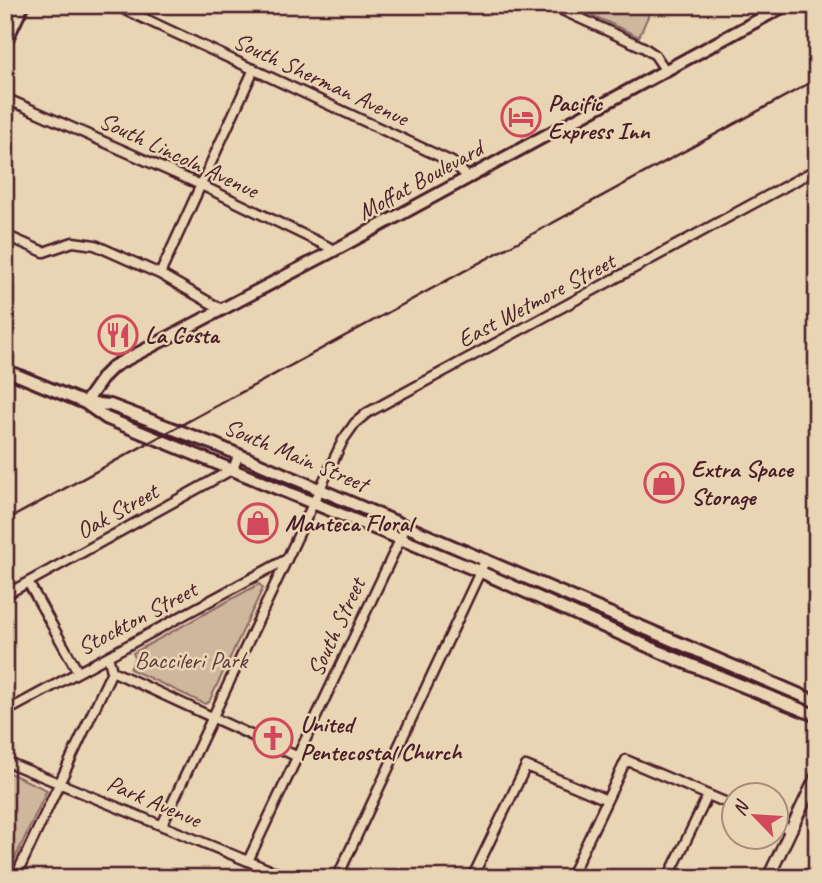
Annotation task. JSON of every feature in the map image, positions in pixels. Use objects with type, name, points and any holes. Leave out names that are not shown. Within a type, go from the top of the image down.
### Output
[{"type":"main road","points":[[5,43],[23,5]]},
{"type":"main road","name":"Moffat Boulevard","points":[[85,403],[114,366],[335,250],[786,5]]},
{"type":"main road","name":"South Main Street","points":[[5,370],[85,403],[106,418],[400,538],[674,658],[817,716]]},
{"type":"main road","name":"South Main Street","points":[[85,403],[110,405],[239,454],[817,702]]},
{"type":"main road","points":[[674,658],[681,645]]},
{"type":"street","name":"South Sherman Avenue","points":[[115,5],[452,162],[468,177]]},
{"type":"street","points":[[538,9],[550,5],[643,47],[655,55],[666,71]]},
{"type":"street","points":[[160,274],[254,69]]},
{"type":"street","name":"South Lincoln Avenue","points":[[5,97],[201,185],[335,250]]},
{"type":"street","name":"East Wetmore Street","points":[[162,825],[343,440],[355,423],[367,413],[817,169]]},
{"type":"street","points":[[5,235],[44,252],[73,242],[95,245],[160,274],[221,309]]},
{"type":"street","points":[[233,470],[239,454]]},
{"type":"street","name":"Oak Street","points":[[5,594],[233,470]]},
{"type":"street","name":"South Street","points":[[247,861],[407,525]]},
{"type":"street","name":"Stockton Street","points":[[5,712],[287,559]]},
{"type":"street","points":[[337,878],[486,559]]},
{"type":"street","points":[[28,582],[78,672]]},
{"type":"street","points":[[29,878],[16,875],[112,671],[108,656]]},
{"type":"street","points":[[112,671],[296,756]]},
{"type":"street","points":[[570,878],[626,760],[720,800]]},
{"type":"street","name":"Park Avenue","points":[[5,761],[289,878]]},
{"type":"street","points":[[472,878],[526,766],[607,800]]},
{"type":"street","points":[[768,878],[817,775]]},
{"type":"street","points":[[668,878],[708,795]]},
{"type":"green space","points":[[571,5],[653,5],[639,37]]},
{"type":"green space","name":"Baccileri Park","points":[[259,584],[263,588],[209,702],[205,704],[130,669],[135,658],[133,653]]},
{"type":"green space","points":[[5,771],[47,790],[6,878],[5,878]]},
{"type":"railway","points":[[5,521],[817,79]]},
{"type":"place","name":"Pacific Express Inn","points":[[521,117]]},
{"type":"place","name":"La Costa","points":[[118,335]]},
{"type":"place","name":"Extra Space Storage","points":[[664,483]]},
{"type":"place","name":"Manteca Floral","points":[[258,523]]},
{"type":"place","name":"United Pentecostal Church","points":[[273,738]]}]
